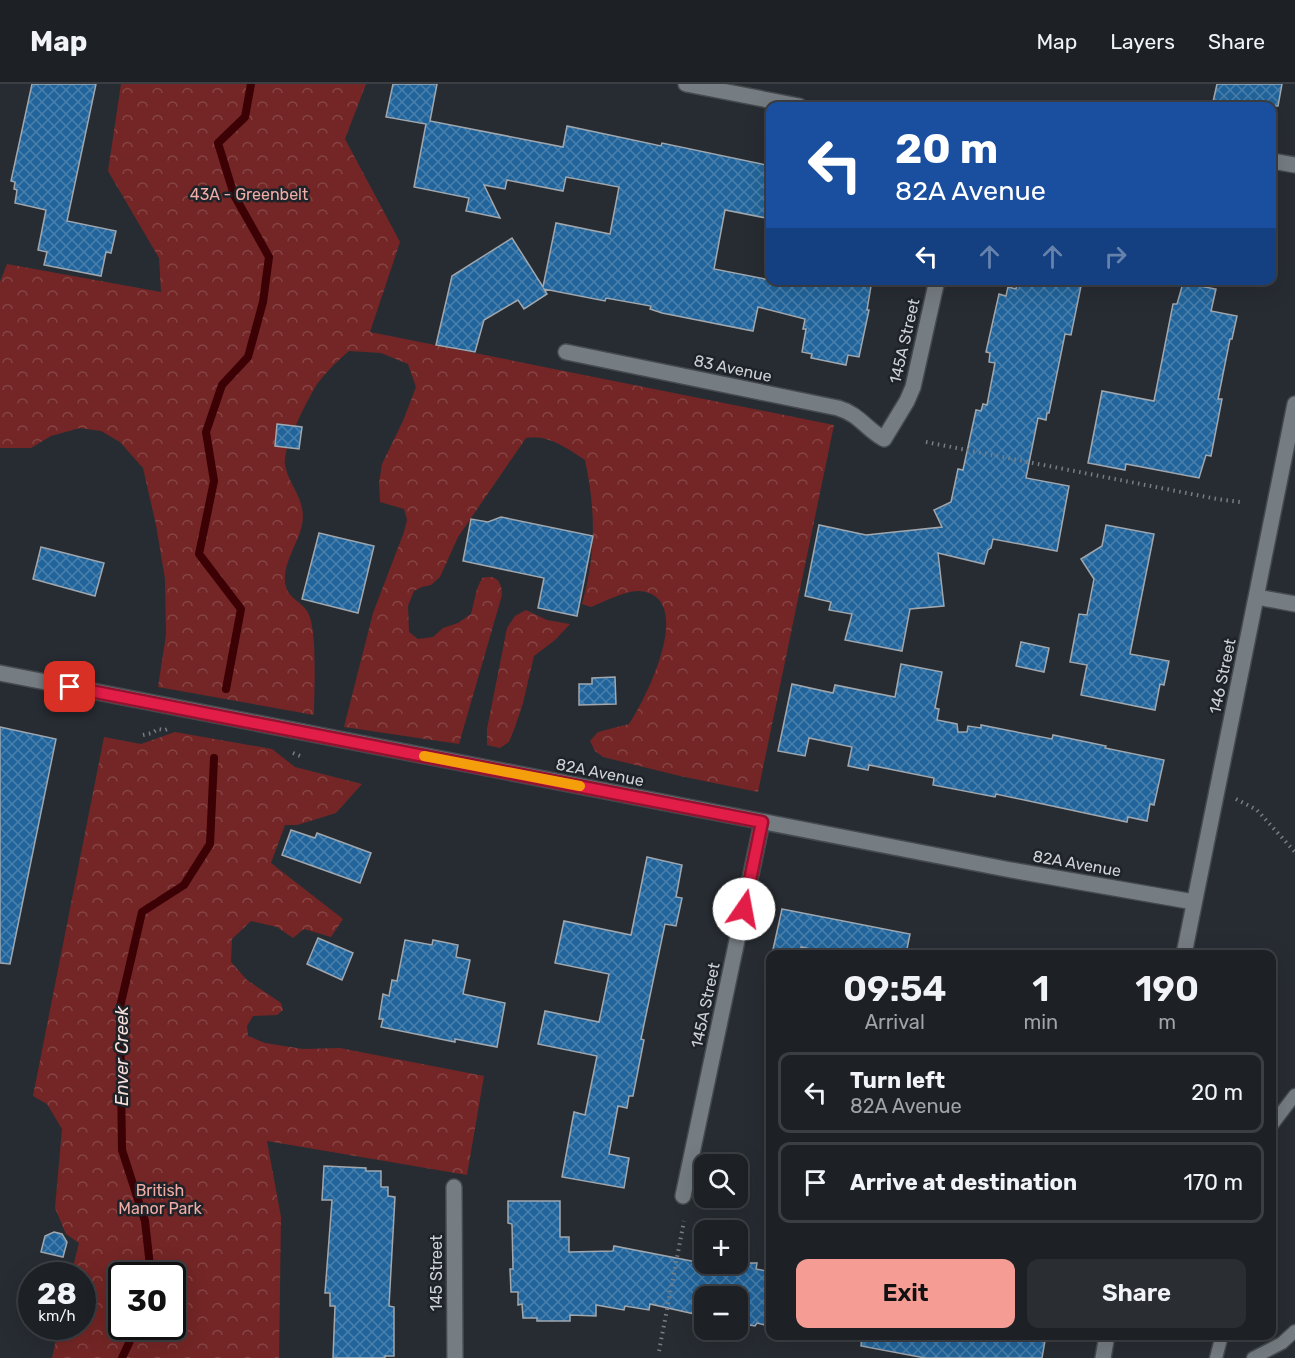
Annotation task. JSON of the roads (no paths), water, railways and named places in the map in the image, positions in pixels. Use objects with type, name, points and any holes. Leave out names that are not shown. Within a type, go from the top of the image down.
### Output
[{"type":"street","points":[[686,84],[778,102]]},
{"type":"street","points":[[1276,162],[1295,165]]},
{"type":"street","name":"145A Street","points":[[884,439],[913,387],[936,285]]},
{"type":"street","name":"83 Avenue","points":[[566,352],[838,408],[856,415],[872,432],[884,439]]},
{"type":"street","name":"146 Street","points":[[1185,950],[1295,404]]},
{"type":"street","points":[[1257,597],[1295,604]]},
{"type":"street","name":"82A Avenue","points":[[0,673],[1011,870],[1194,902]]},
{"type":"street","name":"145A Street","points":[[683,1196],[762,822]]},
{"type":"street","name":"145 Street","points":[[453,1187],[455,1358]]},
{"type":"street","points":[[1107,1340],[1107,1357]]},
{"type":"lane","points":[[1276,1120],[1295,1095]]},
{"type":"lane","points":[[1253,1358],[1282,1343],[1295,1331]]},
{"type":"lane","points":[[1216,1358],[1221,1340]]},
{"type":"waterway","name":"Enver Creek","points":[[226,689],[241,609],[199,554],[214,481],[206,432],[222,385],[248,357],[263,302],[269,257],[234,195],[218,143],[245,117],[251,84]]},
{"type":"waterway","name":"Enver Creek","points":[[150,1262],[145,1221],[122,1150],[120,1007],[142,912],[184,885],[210,844],[214,758]]},
{"type":"waterway","name":"Enver Creek","points":[[122,1358],[130,1340]]},
{"type":"park label","name":"43A - Greenbelt","points":[[249,194]]},
{"type":"park label","name":"British Manor Park","points":[[160,1199]]}]
